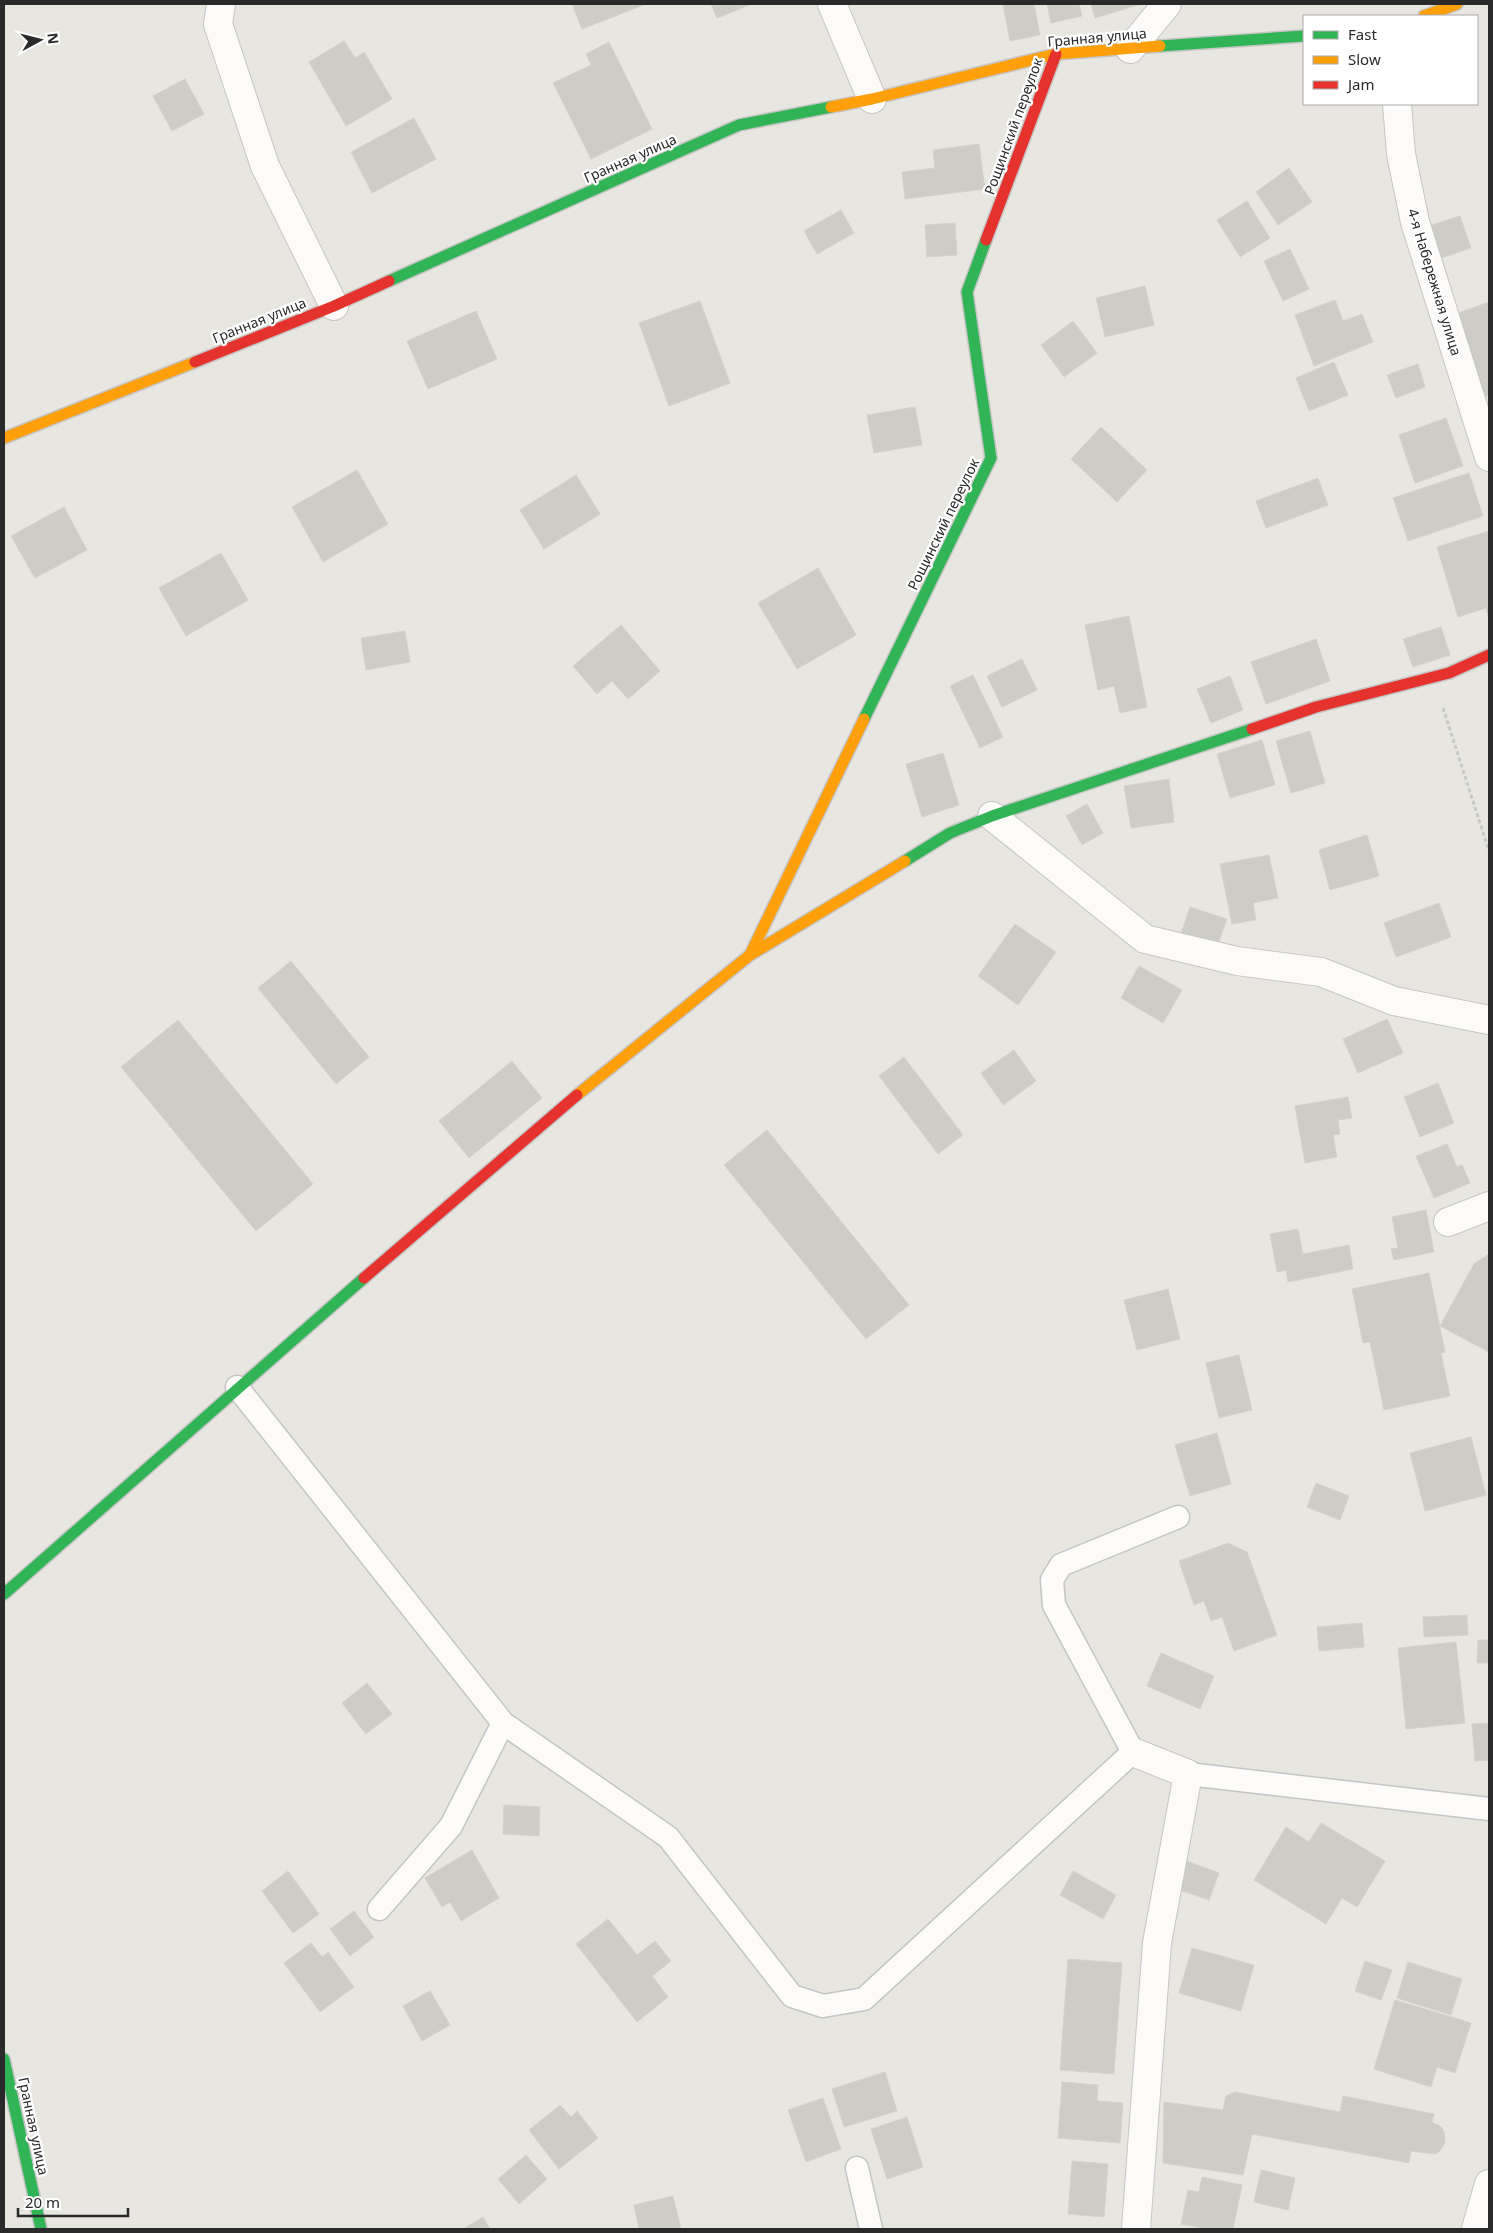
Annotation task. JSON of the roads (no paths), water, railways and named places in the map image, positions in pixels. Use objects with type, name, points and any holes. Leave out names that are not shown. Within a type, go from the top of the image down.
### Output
[{"type":"street","points":[[221,4],[218,24],[265,166],[334,306]]},
{"type":"street","points":[[832,4],[872,99]]},
{"type":"street","points":[[1130,49],[1167,4]]},
{"type":"street","points":[[1427,15],[1457,4]]},
{"type":"street","name":"Гранная улица","points":[[4,438],[334,306],[739,126],[872,99],[1056,54],[1303,36]]},
{"type":"street","name":"Рощинский переулок","points":[[750,955],[992,458],[967,292],[1056,54]]},
{"type":"street","name":"4-я Набережная улица","points":[[1396,105],[1401,154],[1415,222],[1489,457]]},
{"type":"street","points":[[4,1594],[237,1387],[570,1101],[750,955],[950,833],[992,816],[1316,707],[1449,673],[1489,655]]},
{"type":"street","points":[[992,816],[1145,939],[1237,961],[1321,972],[1394,1001],[1489,1020]]},
{"type":"street","points":[[1448,1222],[1489,1206]]},
{"type":"street","points":[[1132,1752],[1188,1774],[1157,1943],[1142,2181],[1136,2229]]},
{"type":"street","name":"Гранная улица","points":[[4,2059],[40,2229]]},
{"type":"street","points":[[1476,2229],[1489,2184]]},
{"type":"lane","points":[[237,1387],[502,1723],[668,1837],[792,1996],[823,2006],[864,1999],[1132,1752],[1054,1605],[1052,1580],[1061,1565],[1178,1517]]},
{"type":"lane","points":[[378,1909],[451,1826],[502,1723]]},
{"type":"lane","points":[[1188,1774],[1489,1809]]},
{"type":"lane","points":[[857,2168],[871,2229]]}]
